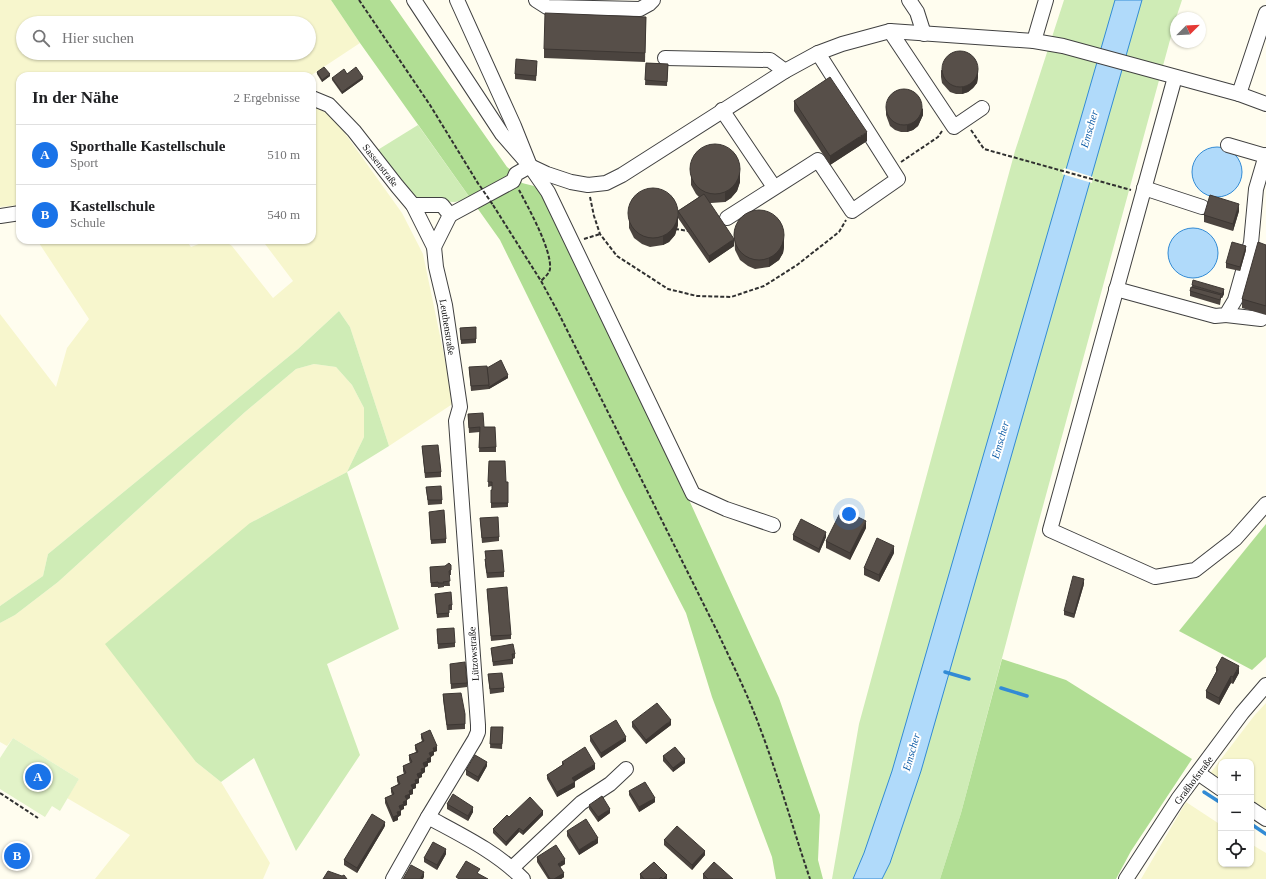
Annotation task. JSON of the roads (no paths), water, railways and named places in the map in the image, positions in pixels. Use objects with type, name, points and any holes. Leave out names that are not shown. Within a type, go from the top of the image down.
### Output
[{"type":"street","points":[[414,0],[502,134],[530,166],[548,192],[693,494],[726,509],[773,525]]},
{"type":"street","points":[[457,0],[514,126],[530,166],[547,174],[571,182],[588,185],[606,183],[622,175],[722,110],[785,71],[818,53],[842,44],[890,31],[1034,41],[1063,46],[1239,94],[1266,104]]},
{"type":"street","points":[[536,0],[547,6],[640,9],[653,0]]},
{"type":"street","points":[[909,0],[917,12],[924,34]]},
{"type":"street","points":[[1034,41],[1046,0]]},
{"type":"street","points":[[1239,94],[1266,13]]},
{"type":"street","points":[[890,31],[954,127],[982,108]]},
{"type":"street","points":[[727,218],[818,160],[852,211],[898,179],[818,53]]},
{"type":"street","points":[[665,58],[770,60],[785,71]]},
{"type":"street","points":[[1175,77],[1050,530],[1155,577],[1195,570],[1235,539],[1266,504]]},
{"type":"street","name":"Sassenstraße","points":[[316,100],[330,105],[354,131],[413,205],[434,247]]},
{"type":"street","points":[[722,110],[774,187]]},
{"type":"street","points":[[1226,314],[1235,300],[1251,243],[1256,189],[1266,156],[1228,145]]},
{"type":"street","points":[[434,247],[450,215],[513,180],[516,174],[530,166]]},
{"type":"street","points":[[1143,191],[1202,207]]},
{"type":"street","points":[[413,205],[442,205],[450,215]]},
{"type":"street","points":[[0,216],[16,214]]},
{"type":"street","name":"Leuthenstraße","points":[[434,247],[436,267],[445,305],[460,407]]},
{"type":"street","points":[[1116,288],[1215,316],[1226,314],[1261,319]]},
{"type":"street","name":"Lützowstraße","points":[[393,879],[475,739],[478,724],[456,421],[460,407]]},
{"type":"street","name":"Graßhofstraße","points":[[1126,879],[1160,826],[1198,773],[1251,702],[1266,685]]},
{"type":"street","points":[[512,868],[580,803],[610,784],[626,769]]},
{"type":"street","points":[[1198,773],[1218,787]]},
{"type":"street","points":[[1254,811],[1266,820]]},
{"type":"street","points":[[428,817],[482,848],[512,868],[523,879]]},
{"type":"water","name":"Emscher","points":[[1115,0],[1142,0],[921,771],[890,863],[882,879],[853,879],[864,853],[892,771]]},
{"type":"water","points":[[1212,147],[1222,147],[1235,154],[1242,167],[1242,177],[1235,190],[1222,197],[1212,197],[1203,193],[1196,186],[1192,177],[1192,167],[1196,158],[1203,151]]},
{"type":"water","points":[[1188,228],[1198,228],[1211,235],[1218,248],[1218,258],[1211,271],[1198,278],[1188,278],[1179,274],[1172,267],[1168,258],[1168,248],[1172,239],[1179,232]]},
{"type":"waterway","points":[[945,672],[969,679]]},
{"type":"waterway","points":[[1001,688],[1027,696]]},
{"type":"waterway","points":[[1204,792],[1218,801]]},
{"type":"waterway","points":[[1254,826],[1266,834]]},
{"type":"place","name":"Sporthalle Kastellschule","points":[[38,777]]},
{"type":"place","name":"Kastellschule","points":[[17,856]]}]
